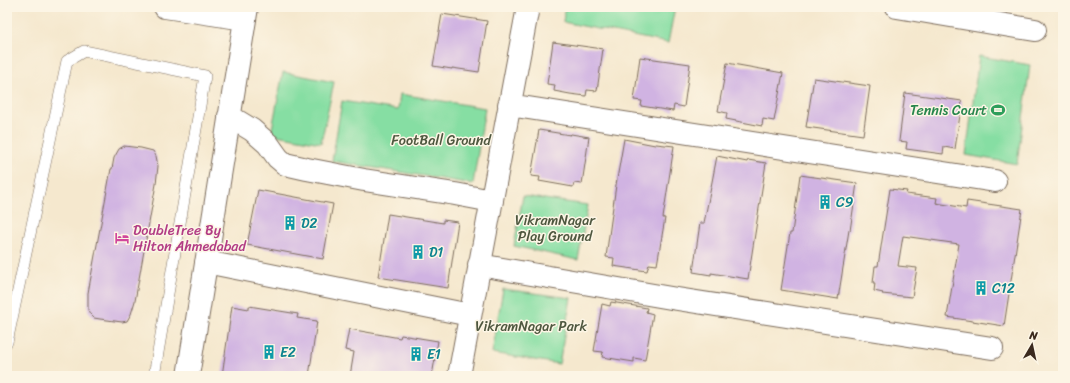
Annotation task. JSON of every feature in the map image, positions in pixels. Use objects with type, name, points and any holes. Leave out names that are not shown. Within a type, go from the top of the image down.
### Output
[{"type":"street","points":[[165,7],[246,13],[188,376]]},
{"type":"street","points":[[459,376],[528,7]]},
{"type":"street","points":[[896,7],[1035,30]]},
{"type":"street","points":[[509,105],[995,181]]},
{"type":"street","points":[[229,116],[252,130],[268,144],[278,158],[285,164],[364,180],[492,201]]},
{"type":"street","points":[[206,262],[470,315]]},
{"type":"street","points":[[479,265],[679,299],[992,348]]},
{"type":"lane","points":[[7,342],[67,61],[84,51],[205,76],[154,376]]},
{"type":"green space","points":[[565,7],[675,7],[668,43],[563,22]]},
{"type":"green space","name":"Tennis Court","points":[[979,56],[1030,65],[1017,164],[966,155]]},
{"type":"green space","points":[[283,72],[334,82],[321,143],[271,134]]},
{"type":"green space","name":"FootBall Ground","points":[[400,94],[485,108],[473,184],[332,161],[342,101],[398,110]]},
{"type":"green space","name":"VikramNagar Play Ground","points":[[523,196],[588,205],[578,260],[514,246]]},
{"type":"green space","name":"VikramNagar Park","points":[[503,289],[571,298],[559,364],[492,353]]},
{"type":"building","points":[[442,14],[487,21],[479,72],[433,66]]},
{"type":"building","points":[[553,42],[603,49],[597,91],[587,90],[586,96],[570,94],[554,91],[555,85],[547,84]]},
{"type":"building","points":[[640,57],[690,64],[684,107],[674,105],[673,111],[641,106],[642,101],[634,100]]},
{"type":"building","points":[[727,63],[783,73],[774,121],[763,119],[762,126],[726,119],[727,113],[718,111]]},
{"type":"building","points":[[814,78],[870,86],[863,135],[806,127]]},
{"type":"building","points":[[905,93],[962,101],[955,149],[944,147],[943,154],[906,149],[907,142],[899,141]]},
{"type":"building","points":[[539,130],[589,137],[582,184],[574,183],[573,187],[539,181],[540,177],[531,176]]},
{"type":"building","points":[[624,139],[655,145],[674,146],[663,218],[665,218],[657,265],[649,264],[647,271],[613,266],[614,258],[606,257]]},
{"type":"building","name":"DoubleTree By Hilton Ahmedabad","points":[[124,146],[153,151],[156,156],[158,166],[135,301],[127,321],[122,322],[94,318],[88,310],[88,293],[111,169],[114,158],[119,149]]},
{"type":"building","points":[[717,156],[747,162],[748,160],[766,163],[748,279],[711,273],[711,275],[693,272],[700,223],[704,223]]},
{"type":"building","points":[[800,175],[857,183],[838,299],[781,290],[790,233],[792,233]]},
{"type":"building","points":[[890,189],[907,191],[906,194],[937,198],[936,203],[966,208],[967,201],[1022,209],[1004,326],[947,317],[959,244],[903,236],[898,266],[917,268],[912,297],[882,294],[883,293],[874,291],[875,283],[873,283],[875,266],[878,266]]},
{"type":"building","name":"D2","points":[[258,190],[333,204],[323,259],[247,245]]},
{"type":"building","name":"D1","points":[[388,214],[443,223],[443,220],[458,222],[448,288],[378,277]]},
{"type":"building","points":[[611,302],[647,308],[646,312],[653,314],[645,360],[634,358],[634,362],[602,357],[603,352],[594,351],[602,304],[610,306]]},
{"type":"building","name":"E2","points":[[232,306],[249,309],[249,306],[298,314],[297,318],[317,321],[309,376],[222,376]]},
{"type":"building","name":"E1","points":[[349,329],[400,338],[401,335],[438,341],[432,376],[350,376],[354,352],[345,350]]},
{"type":"place","name":"Tennis Court","points":[[998,110]]},
{"type":"place","name":"C9","points":[[825,202]]},
{"type":"place","name":"D2","points":[[290,223]]},
{"type":"place","name":"DoubleTree By Hilton Ahmedabad","points":[[122,238]]},
{"type":"place","name":"D1","points":[[418,252]]},
{"type":"place","name":"C12","points":[[981,288]]},
{"type":"place","name":"E2","points":[[269,352]]},
{"type":"place","name":"E1","points":[[416,354]]}]
